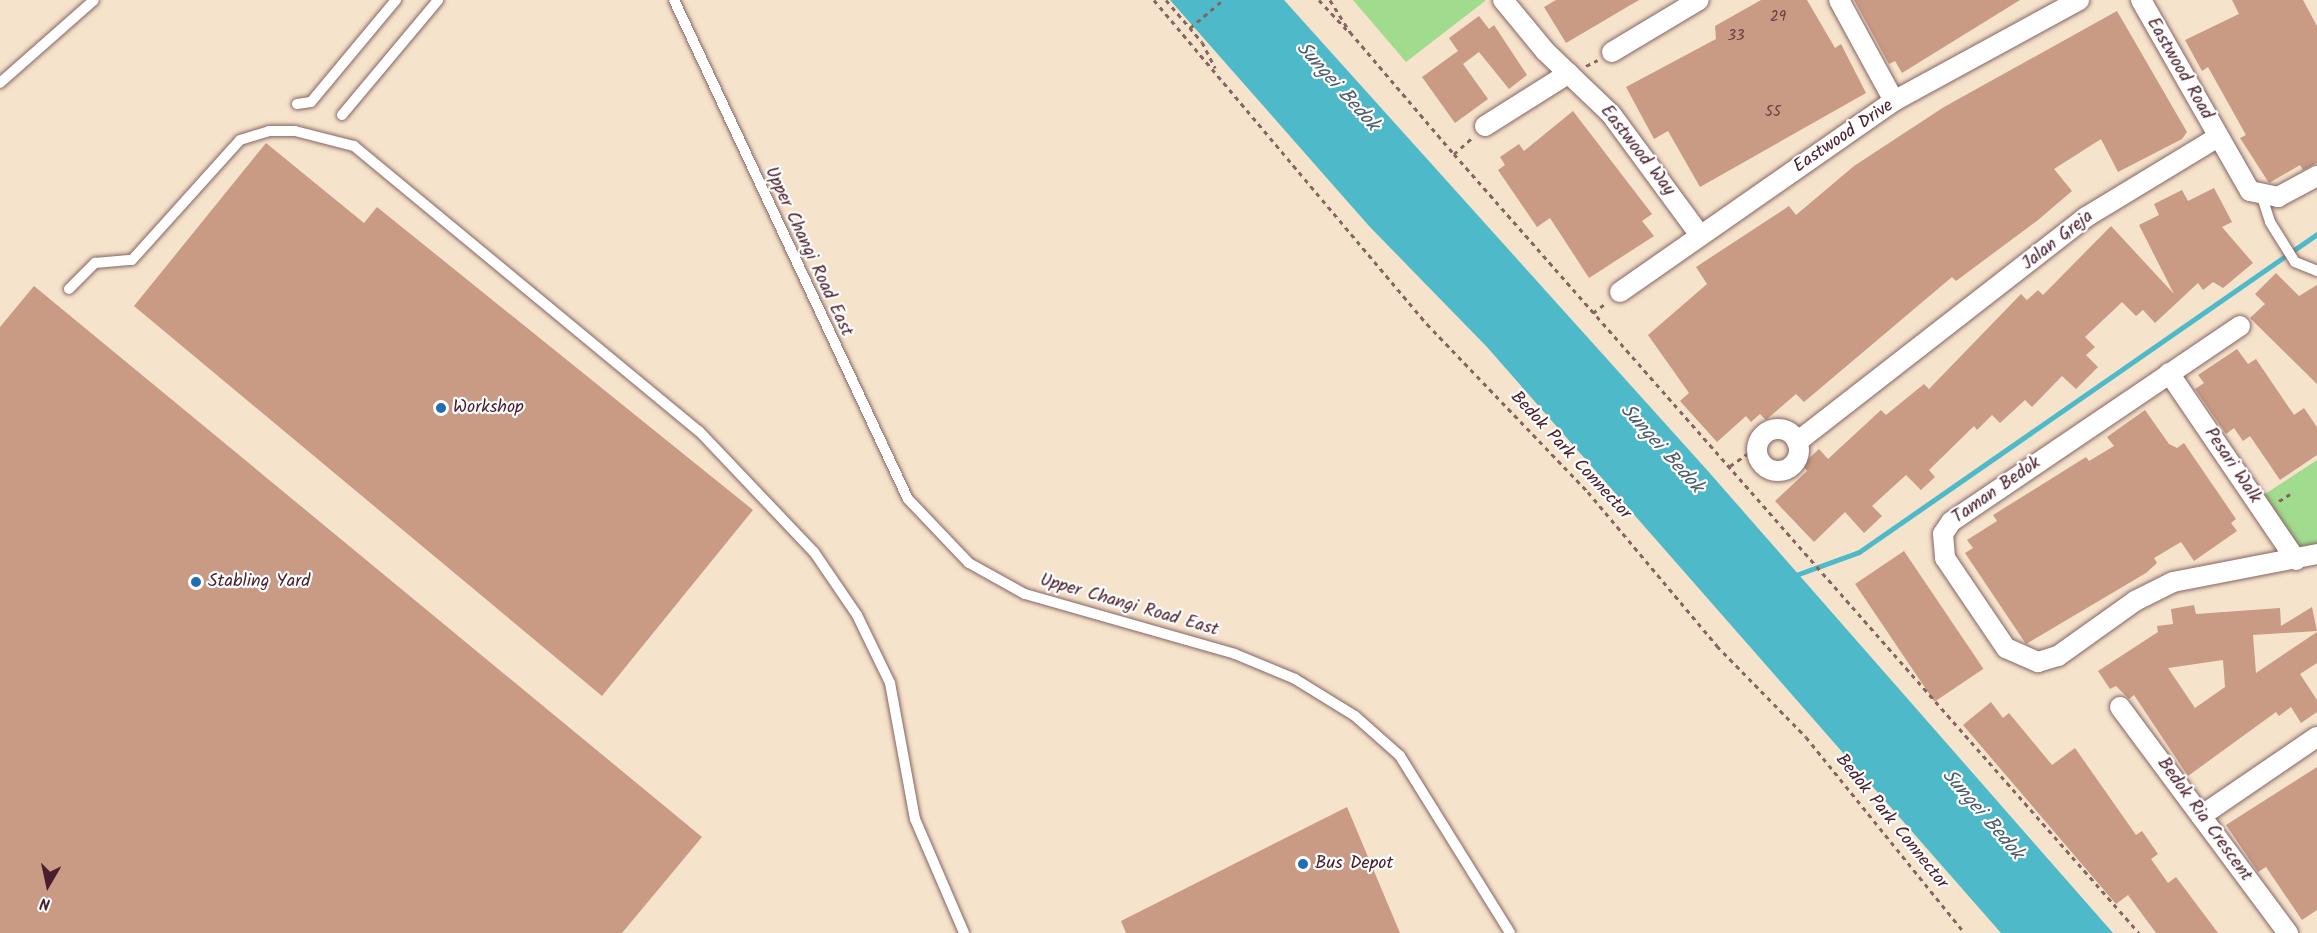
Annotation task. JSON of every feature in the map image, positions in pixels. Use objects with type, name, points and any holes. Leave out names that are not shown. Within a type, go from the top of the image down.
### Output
[{"type":"street","name":"Eastwood Way","points":[[1503,0],[1619,124],[1699,234]]},
{"type":"street","points":[[1612,52],[1699,0]]},
{"type":"street","points":[[1839,0],[1894,101]]},
{"type":"street","name":"Eastwood Drive","points":[[1620,292],[1699,234],[1894,101],[2079,0]]},
{"type":"street","name":"Eastwood Road","points":[[2140,0],[2218,137]]},
{"type":"street","points":[[1485,126],[1569,73]]},
{"type":"street","points":[[2218,137],[2245,187],[2262,197],[2292,192],[2317,176]]},
{"type":"street","name":"Jalan Greja","points":[[1757,447],[1763,466],[1783,470],[1798,456],[1797,442],[2086,217],[2218,137]]},
{"type":"street","name":"Taman Bedok","points":[[2240,326],[1951,522],[1942,542],[1948,566],[2006,648],[2038,662],[2058,656],[2135,601],[2173,582],[2296,560],[2317,554]]},
{"type":"street","name":"Pesari Walk","points":[[2169,373],[2296,560]]},
{"type":"street","points":[[1757,447],[1763,435],[1775,429],[1788,432],[1797,442]]},
{"type":"street","name":"Bedok Ria Crescent","points":[[2120,707],[2288,933]]},
{"type":"street","points":[[2201,816],[2317,737]]},
{"type":"lane","points":[[0,83],[94,0]]},
{"type":"lane","points":[[297,104],[311,102],[396,0]]},
{"type":"lane","points":[[342,115],[438,0]]},
{"type":"lane","name":"Upper Changi Road East","points":[[674,0],[908,499],[969,562],[1025,594],[1235,654],[1295,679],[1355,716],[1400,756],[1510,933]]},
{"type":"lane","points":[[69,289],[94,263],[132,260],[240,140],[269,131],[295,131],[354,146],[699,430],[814,552],[857,615],[891,683],[915,819],[964,933]]},
{"type":"lane","points":[[2262,197],[2282,242],[2295,262],[2317,272]]},
{"type":"path","name":"Bedok Park Connector","points":[[1154,0],[1176,33],[1216,70],[1296,174],[1427,324],[1588,492],[1717,646],[1806,737],[1965,933]]},
{"type":"path","points":[[1166,0],[1190,28],[1216,70]]},
{"type":"path","points":[[1190,28],[1223,0]]},
{"type":"path","points":[[1319,0],[1350,32],[1454,154],[2139,933]]},
{"type":"path","points":[[1330,0],[1350,32]]},
{"type":"path","points":[[1454,154],[1485,126]]},
{"type":"path","points":[[1730,466],[1757,447]]},
{"type":"green space","points":[[1353,0],[1485,0],[1485,1],[1406,62]]},
{"type":"green space","points":[[2317,460],[2317,549],[2297,554],[2259,498]]},
{"type":"water","name":"Sungei Bedok","points":[[1170,0],[1284,0],[1707,470],[2113,933],[2001,933],[1487,347],[1369,226]]},
{"type":"building","points":[[1556,0],[1639,0],[1566,43],[1544,7]]},
{"type":"building","points":[[1761,0],[1807,0],[1835,48],[1841,44],[1866,93],[1700,187],[1668,131],[1654,139],[1626,87],[1716,39],[1715,26]]},
{"type":"building","points":[[1854,0],[2020,0],[1902,73],[1895,61],[1889,64]]},
{"type":"building","points":[[2232,0],[2303,0],[2317,26],[2317,163],[2303,170],[2300,165],[2269,183],[2240,138],[2246,135],[2208,67],[2202,71],[2185,40],[2239,14]]},
{"type":"building","points":[[2117,11],[2187,132],[2182,139],[2118,172],[2101,139],[2054,169],[2072,191],[2038,220],[1956,281],[1952,277],[1804,402],[1796,394],[1766,420],[1760,414],[1751,422],[1746,416],[1717,442],[1680,401],[1689,393],[1648,335],[1707,284],[1696,267],[1789,206],[1796,215],[1854,166],[1944,107]]},
{"type":"building","points":[[1479,16],[1489,29],[1494,25],[1527,75],[1509,89],[1479,52],[1463,64],[1488,99],[1455,123],[1422,77],[1458,51],[1449,38]]},
{"type":"building","points":[[1573,111],[1652,214],[1642,221],[1654,236],[1589,278],[1550,218],[1537,227],[1498,170],[1505,165],[1500,157],[1519,144],[1524,151]]},
{"type":"building","name":"Workshop","points":[[266,143],[364,223],[377,207],[753,510],[602,696],[134,306]]},
{"type":"building","points":[[2214,188],[2232,222],[2222,227],[2253,263],[2223,288],[2213,282],[2203,290],[2198,283],[2155,323],[2143,310],[2136,316],[2122,302],[2085,337],[2095,347],[2086,355],[2098,367],[2076,389],[2062,376],[2032,407],[2025,400],[2000,423],[1992,415],[1977,430],[1974,426],[1929,470],[1935,477],[1921,490],[1906,475],[1872,506],[1882,516],[1864,533],[1845,512],[1814,542],[1775,501],[1807,471],[1802,465],[1819,449],[1828,459],[1881,410],[1886,415],[1924,384],[1929,389],[2021,294],[2027,300],[2038,290],[2043,295],[2111,226],[2174,294],[2139,225],[2159,215],[2154,204],[2182,190],[2188,201]]},
{"type":"building","points":[[2276,273],[2299,296],[2317,285],[2317,384],[2250,318],[2265,304],[2255,294]]},
{"type":"building","name":"Stabling Yard","points":[[34,286],[702,837],[622,933],[0,933],[0,327]]},
{"type":"building","points":[[2237,349],[2248,364],[2256,359],[2294,415],[2304,408],[2317,427],[2317,455],[2280,480],[2250,436],[2243,441],[2234,428],[2226,434],[2195,389],[2204,383],[2198,375]]},
{"type":"building","points":[[2145,410],[2169,444],[2177,448],[2184,443],[2236,519],[2231,523],[2237,531],[2194,561],[2181,542],[2154,558],[2157,563],[2146,573],[2026,644],[1965,553],[1973,548],[1967,540],[1997,521],[1993,515],[2086,457],[2089,461],[2114,446],[2107,437]]},
{"type":"building","points":[[1904,551],[1983,669],[1934,702],[1855,584]]},
{"type":"building","points":[[2194,605],[2196,614],[2280,608],[2281,626],[2312,607],[2317,631],[2253,635],[2256,673],[2317,632],[2317,663],[2300,674],[2317,700],[2317,712],[2301,723],[2291,707],[2279,716],[2276,712],[2188,776],[2134,695],[2129,699],[2116,686],[2110,689],[2098,671],[2158,632],[2157,626],[2173,624],[2171,609]],"holes":[[[2223,660],[2225,687],[2195,708],[2168,668]]]},
{"type":"building","points":[[1991,702],[2003,718],[2009,713],[2052,765],[2075,748],[2136,835],[2142,831],[2158,854],[2151,859],[2168,883],[2176,877],[2218,933],[2156,933],[2128,895],[2116,904],[1963,725]]},
{"type":"building","points":[[2317,767],[2317,910],[2302,920],[2266,867],[2258,872],[2226,825]]},
{"type":"building","name":"Bus Depot","points":[[1347,807],[1400,933],[1126,933],[1121,921]]},
{"type":"waterway","points":[[1793,576],[1859,552],[2317,234]]},
{"type":"place","name":"Workshop","points":[[441,408]]},
{"type":"place","name":"Stabling Yard","points":[[196,582]]},
{"type":"place","name":"Bus Depot","points":[[1303,864]]}]
